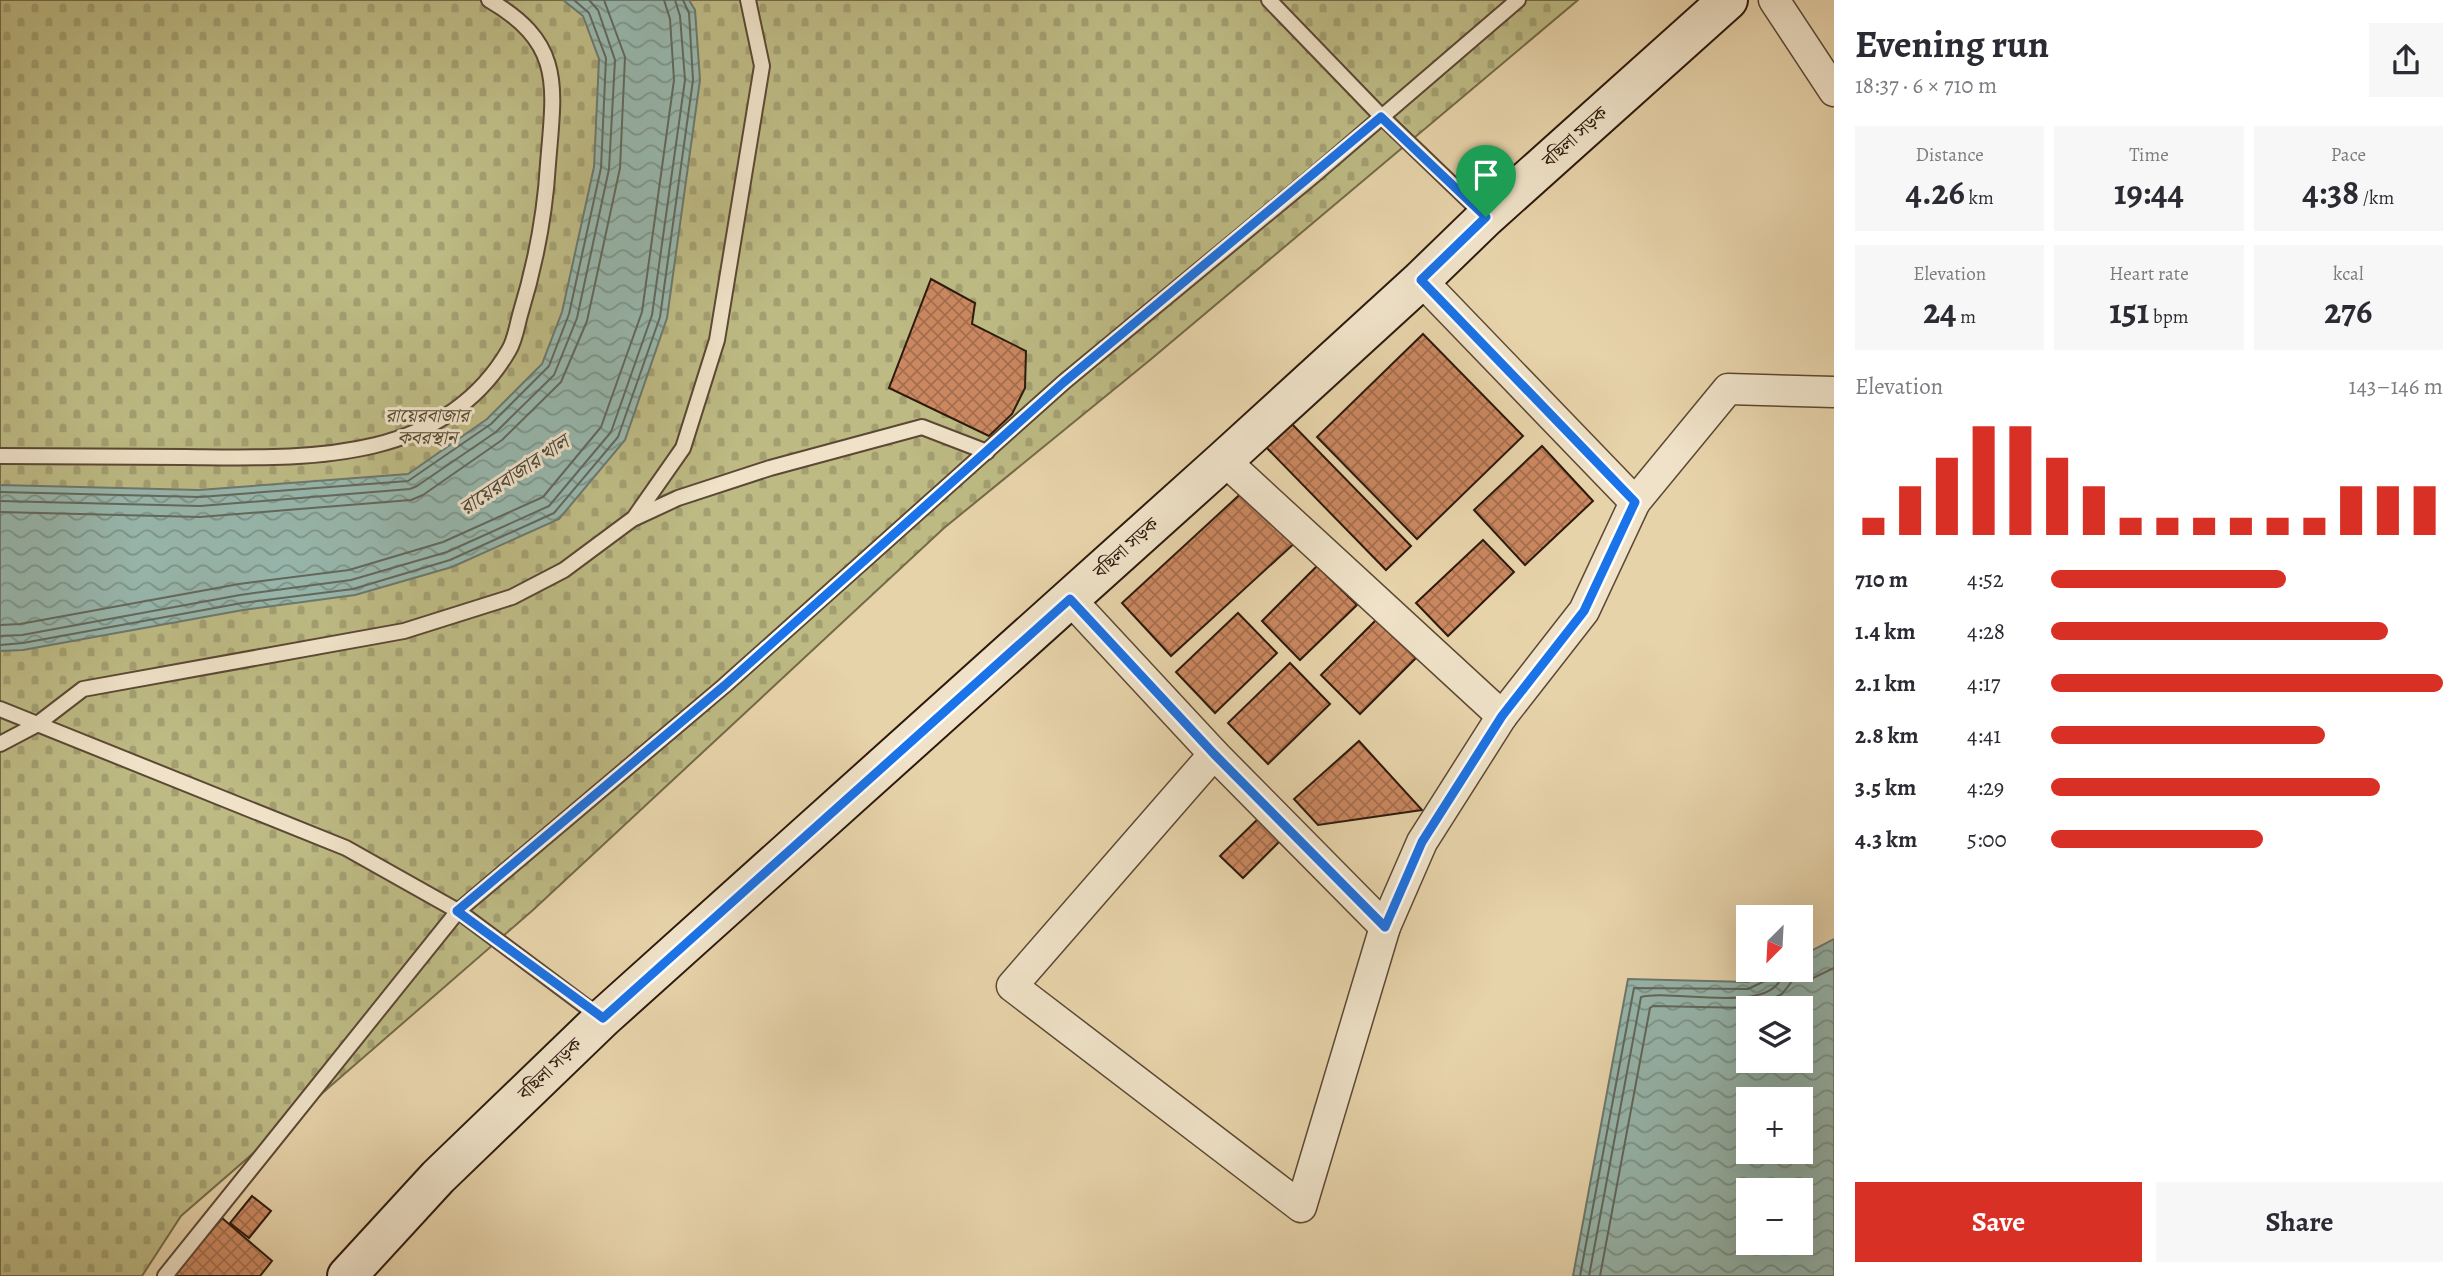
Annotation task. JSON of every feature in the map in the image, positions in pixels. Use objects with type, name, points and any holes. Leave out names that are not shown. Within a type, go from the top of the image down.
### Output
[{"type":"main road","name":"বছিলা সড়ক","points":[[347,1276],[438,1177],[603,1018],[1224,460],[1486,217],[1728,0]]},
{"type":"street","points":[[1774,0],[1834,91]]},
{"type":"street","points":[[1421,280],[1635,502]]},
{"type":"street","points":[[1214,754],[1012,986],[1301,1207],[1385,927],[1422,842],[1502,716],[1584,611],[1635,502],[1728,389],[1834,392]]},
{"type":"street","points":[[1224,460],[1502,716]]},
{"type":"street","points":[[1070,599],[1214,754],[1385,927]]},
{"type":"lane","points":[[0,456],[304,457],[377,447],[441,420],[478,392],[510,348],[533,272],[548,169],[554,88],[545,50],[513,14],[489,0]]},
{"type":"lane","points":[[634,519],[683,448],[717,340],[762,66],[748,0]]},
{"type":"lane","points":[[1269,0],[1381,117],[1486,217]]},
{"type":"lane","points":[[165,1276],[457,911],[724,686],[1064,382],[1518,0]]},
{"type":"lane","points":[[0,744],[36,725],[83,689],[404,631],[512,597],[564,570],[634,519],[678,498],[770,468],[922,428],[987,452]]},
{"type":"lane","points":[[0,709],[346,848],[457,911],[603,1018]]},
{"type":"green space","name":"রায়েরবাজার কবরস্থান","points":[[0,0],[1578,0],[1150,360],[944,528],[533,910],[181,1216],[142,1276],[0,1276]]},
{"type":"water","name":"রায়েরবাজার খাল","points":[[563,0],[689,0],[695,10],[700,80],[667,318],[625,440],[559,519],[452,567],[355,595],[243,610],[23,650],[0,651],[0,485],[199,490],[408,474],[487,419],[542,364],[562,312],[594,167],[599,59],[583,16]]},
{"type":"water","points":[[1834,939],[1834,1276],[1573,1276],[1628,979],[1813,982],[1813,950]]},
{"type":"building","points":[[931,279],[975,303],[972,324],[1026,351],[1025,388],[1012,414],[989,436],[889,388]]},
{"type":"building","points":[[1423,334],[1523,436],[1417,539],[1317,437]]},
{"type":"building","points":[[1288,420],[1411,546],[1386,570],[1263,444]]},
{"type":"building","points":[[1542,446],[1593,501],[1525,565],[1474,510]]},
{"type":"building","points":[[1248,487],[1298,540],[1171,656],[1122,603]]},
{"type":"building","points":[[1483,540],[1514,572],[1448,636],[1416,603]]},
{"type":"building","points":[[1317,566],[1357,605],[1300,660],[1262,621]]},
{"type":"building","points":[[1238,613],[1277,653],[1215,713],[1176,672]]},
{"type":"building","points":[[1377,619],[1416,658],[1360,714],[1321,675]]},
{"type":"building","points":[[1290,663],[1330,704],[1268,764],[1228,723]]},
{"type":"building","points":[[1359,741],[1422,810],[1318,825],[1294,799]]},
{"type":"building","points":[[1263,814],[1285,836],[1243,878],[1220,856]]},
{"type":"building","points":[[252,1196],[271,1211],[249,1238],[230,1223]]},
{"type":"building","points":[[222,1218],[272,1261],[260,1276],[173,1276]]},
{"type":"route","points":[[1381,117],[1486,217],[1421,280],[1635,502],[1584,611],[1502,716],[1422,842],[1385,927],[1214,754],[1070,599],[603,1018],[457,911],[724,686],[1064,382],[1381,117]]}]
